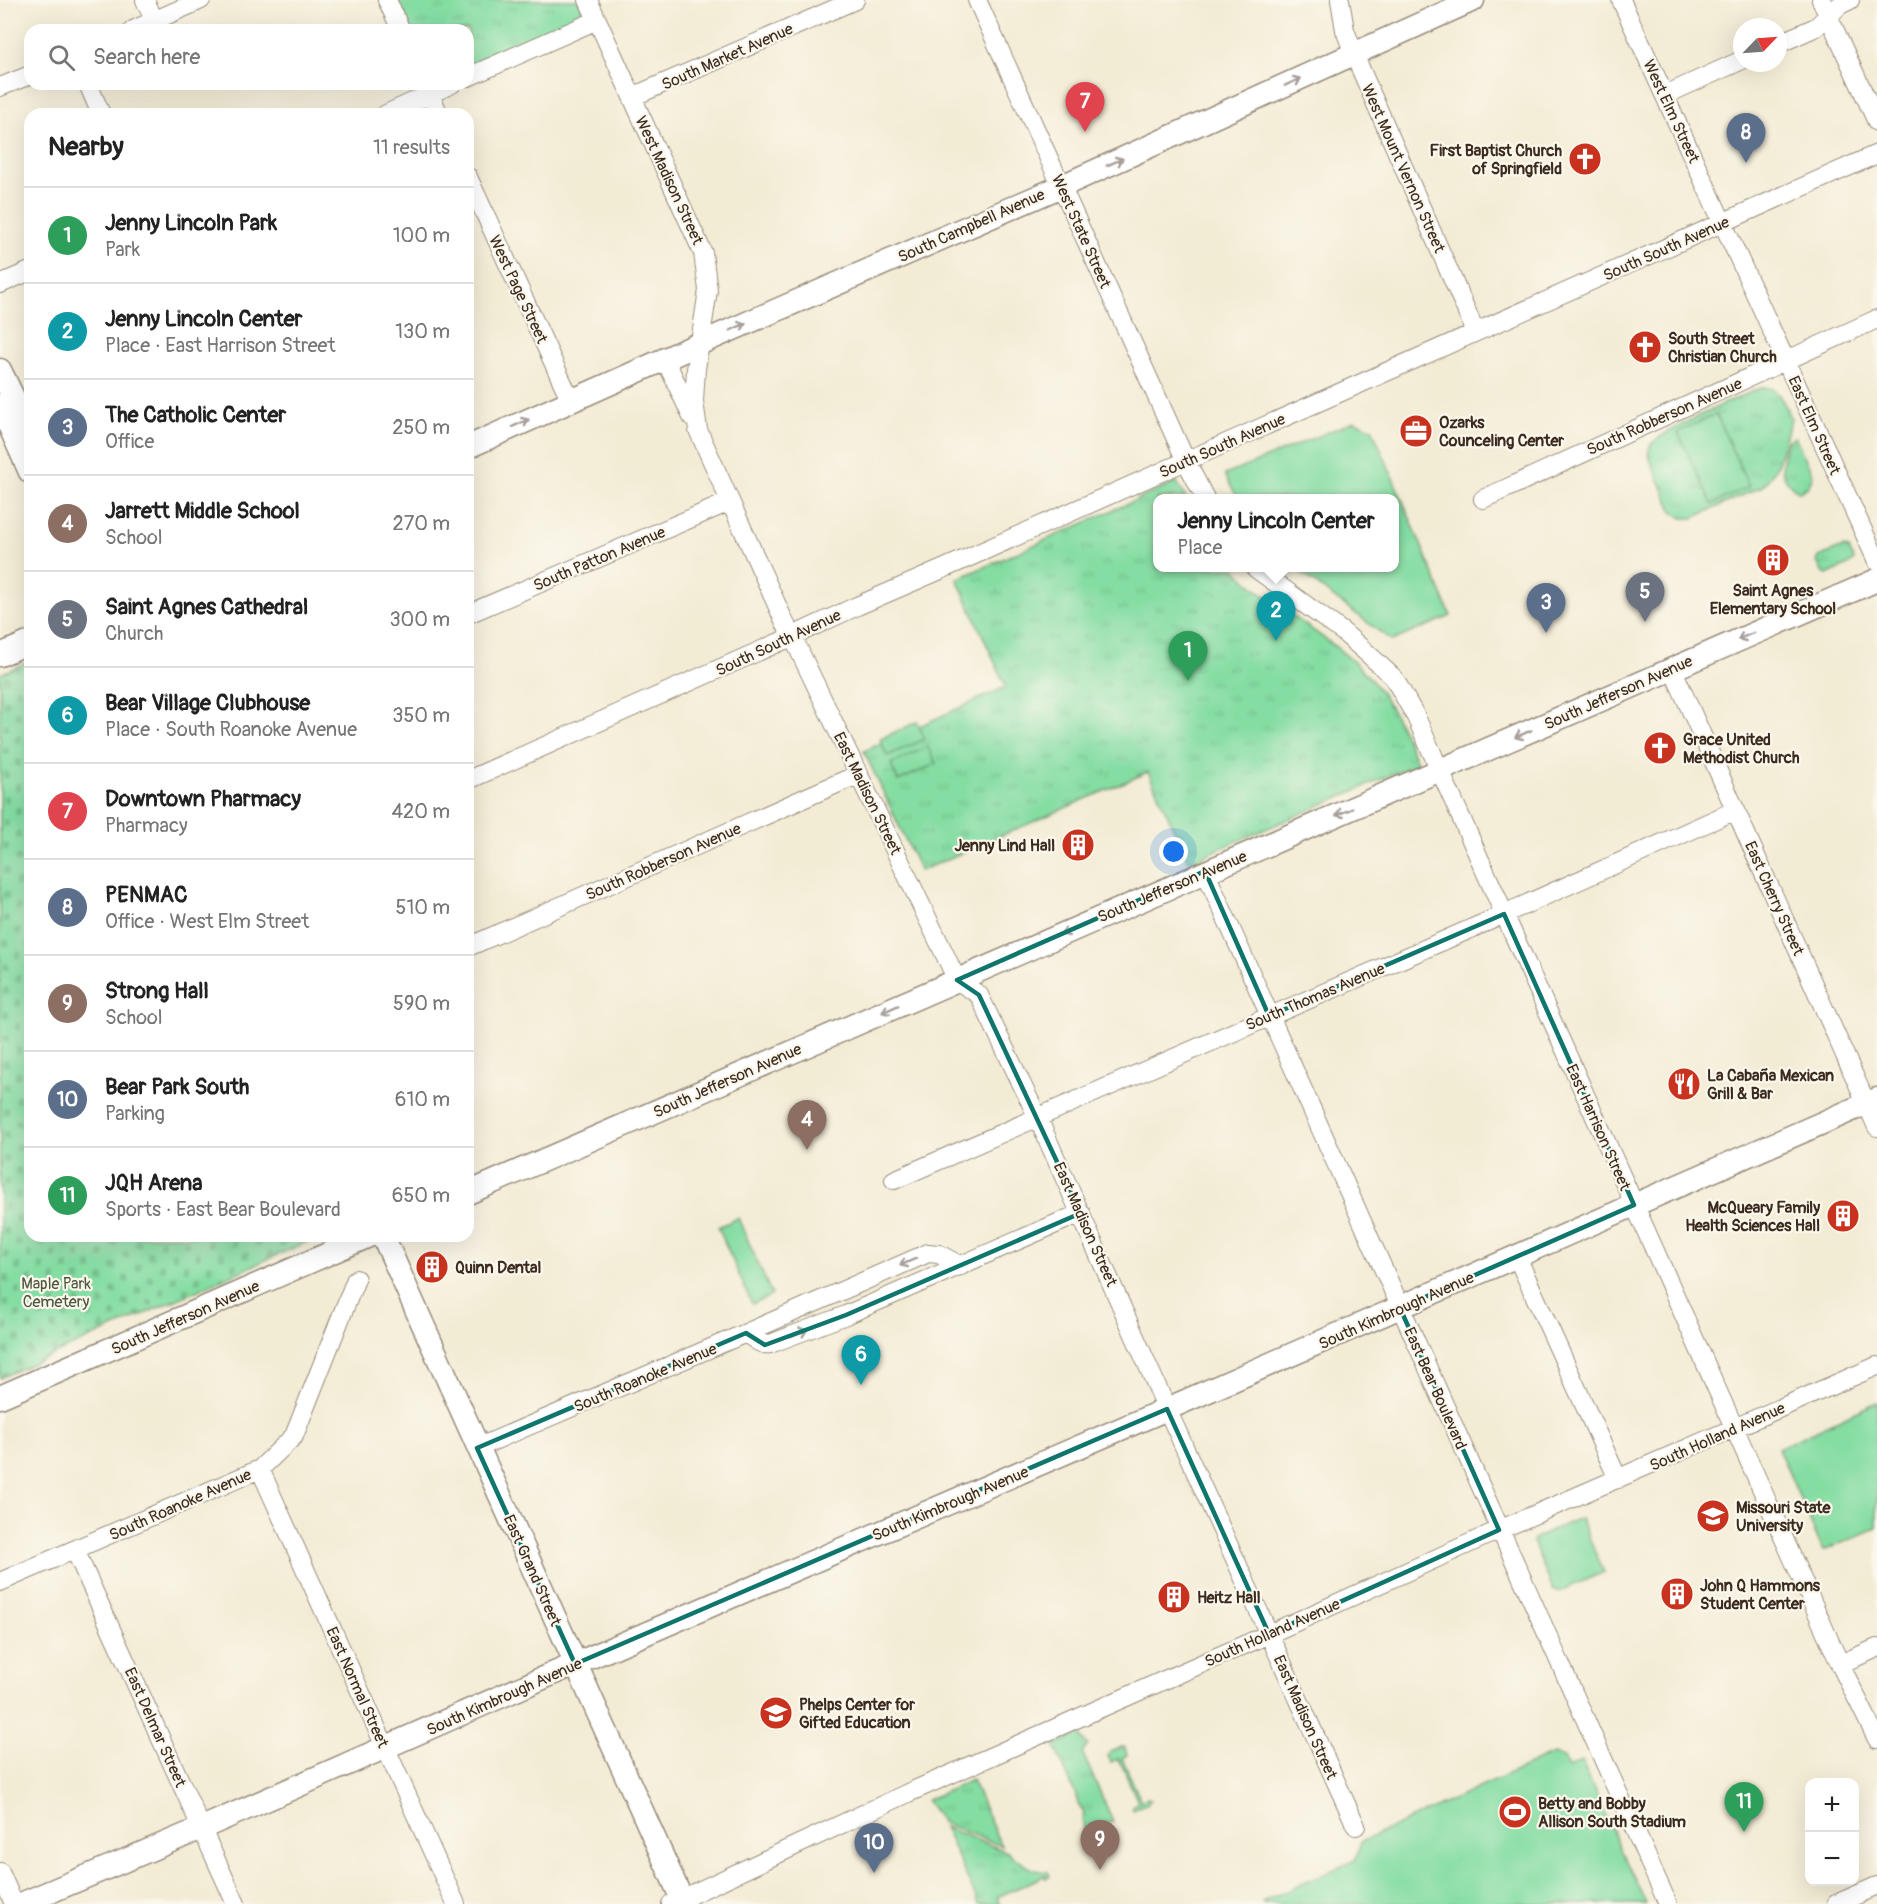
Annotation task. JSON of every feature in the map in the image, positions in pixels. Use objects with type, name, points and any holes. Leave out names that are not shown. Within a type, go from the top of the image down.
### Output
[{"type":"main road","name":"South Campbell Avenue","points":[[474,444],[1062,186],[1473,0]]},
{"type":"main road","points":[[0,370],[24,420]]},
{"type":"main road","points":[[0,405],[24,459]]},
{"type":"main road","name":"South Jefferson Avenue","points":[[474,1190],[1877,580]]},
{"type":"main road","points":[[0,655],[24,645]]},
{"type":"main road","name":"South Kimbrough Avenue","points":[[21,1904],[202,1828],[1872,1102]]},
{"type":"main road","name":"South Jefferson Avenue","points":[[0,1397],[355,1242]]},
{"type":"main road","name":"East Grand Street","points":[[386,1242],[679,1902]]},
{"type":"street","points":[[145,0],[154,20]]},
{"type":"street","points":[[146,24],[201,0]]},
{"type":"street","points":[[387,0],[398,24]]},
{"type":"street","name":"West Madison Street","points":[[588,0],[704,253],[708,290],[696,369],[694,401],[698,430],[784,623],[793,637]]},
{"type":"street","name":"South Market Avenue","points":[[632,97],[855,0]]},
{"type":"street","name":"West Mount Vernon Street","points":[[1340,0],[1354,54],[1470,318],[1474,333]]},
{"type":"street","name":"West Elm Street","points":[[1621,0],[1724,222]]},
{"type":"street","points":[[1787,40],[1816,27],[1825,8],[1850,0]]},
{"type":"street","name":"West State Street","points":[[984,2],[1062,186],[1186,461]]},
{"type":"street","points":[[1825,8],[1877,123]]},
{"type":"street","points":[[474,74],[597,20]]},
{"type":"street","points":[[1665,95],[1733,64]]},
{"type":"street","points":[[0,87],[24,77]]},
{"type":"street","points":[[91,90],[98,108]]},
{"type":"street","points":[[396,108],[426,90]]},
{"type":"street","points":[[428,90],[436,108]]},
{"type":"street","name":"South South Avenue","points":[[474,777],[1877,154]]},
{"type":"street","name":"West Page Street","points":[[474,190],[571,400]]},
{"type":"street","name":"East Elm Street","points":[[1724,222],[1877,561]]},
{"type":"street","points":[[0,284],[24,274]]},
{"type":"street","name":"South Robberson Avenue","points":[[1484,499],[1877,319]]},
{"type":"street","points":[[665,359],[698,430]]},
{"type":"street","points":[[1186,461],[1203,494]]},
{"type":"street","name":"South Patton Avenue","points":[[474,611],[729,502]]},
{"type":"street","name":"East Harrison Street","points":[[1262,572],[1342,632],[1394,678],[1416,717],[1840,1664],[1877,1739]]},
{"type":"street","name":"East Madison Street","points":[[793,637],[957,980],[979,995],[1038,1118],[1356,1826]]},
{"type":"street","name":"East Cherry Street","points":[[1672,668],[1872,1102],[1877,1127]]},
{"type":"street","name":"South Robberson Avenue","points":[[474,944],[859,774]]},
{"type":"street","name":"South Thomas Avenue","points":[[894,1180],[1504,914],[1736,810]]},
{"type":"street","name":"East Bear Boulevard","points":[[1205,872],[1668,1904]]},
{"type":"street","points":[[746,1333],[756,1341],[766,1345],[770,1344],[846,1316],[1081,1213]]},
{"type":"street","name":"South Roanoke Avenue","points":[[477,1448],[928,1253],[939,1254],[961,1266]]},
{"type":"street","points":[[1517,1257],[1618,1479]]},
{"type":"street","name":"South Roanoke Avenue","points":[[0,1582],[260,1469],[279,1453],[294,1436],[356,1279]]},
{"type":"street","name":"South Holland Avenue","points":[[679,1902],[908,1793],[1499,1530],[1877,1366]]},
{"type":"street","name":"East Normal Street","points":[[260,1469],[456,1904]]},
{"type":"street","name":"East Delmar Street","points":[[75,1550],[236,1904]]},
{"type":"street","points":[[1840,1664],[1877,1648]]},
{"type":"street","points":[[0,1872],[14,1904]]},
{"type":"street","points":[[1836,1904],[1877,1886]]},
{"type":"highlighted area","points":[[1205,871],[1269,1016],[1504,914],[1634,1205],[1400,1308],[1499,1530],[1269,1634],[1167,1409],[575,1664],[477,1448],[746,1333],[765,1345],[846,1315],[1081,1213],[979,995],[957,980]]},
{"type":"green space","points":[[397,0],[579,0],[585,13],[584,17],[474,64],[474,24],[407,24]]},
{"type":"green space","points":[[1763,387],[1777,393],[1791,418],[1780,456],[1768,480],[1761,487],[1693,518],[1683,518],[1673,512],[1650,459],[1650,446],[1684,423]]},
{"type":"green space","points":[[1716,414],[1749,487],[1712,504],[1678,432]]},
{"type":"green space","points":[[1354,421],[1372,428],[1451,616],[1392,641],[1300,572],[1399,572],[1399,494],[1236,494],[1225,475]]},
{"type":"green space","points":[[1795,437],[1813,475],[1808,487],[1799,492],[1787,481],[1782,469],[1787,441]]},
{"type":"green space","points":[[1177,482],[1184,494],[1153,494],[1153,572],[1239,572],[1263,595],[1327,640],[1367,675],[1392,710],[1417,764],[1189,862],[1148,772],[920,871],[864,751],[1006,687],[957,579]]},
{"type":"green space","points":[[1843,547],[1849,549],[1854,560],[1827,575],[1822,572],[1817,562],[1819,557]]},
{"type":"green space","name":"Maple Park Cemetery","points":[[24,664],[24,1242],[306,1242],[0,1378],[0,674]]},
{"type":"green space","points":[[917,722],[925,739],[887,756],[880,739]]},
{"type":"green space","points":[[928,747],[936,764],[898,781],[891,764]]},
{"type":"green space","points":[[738,1218],[772,1295],[752,1304],[718,1227]]},
{"type":"green space","points":[[1877,1402],[1877,1528],[1823,1551],[1778,1448]]},
{"type":"green space","points":[[1580,1518],[1604,1572],[1558,1592],[1553,1590],[1533,1542],[1534,1539]]},
{"type":"green space","points":[[1080,1734],[1088,1746],[1082,1752],[1113,1821],[1085,1833],[1083,1833],[1084,1823],[1082,1821],[1084,1814],[1054,1745]]},
{"type":"green space","points":[[1125,1747],[1127,1755],[1122,1758],[1141,1801],[1148,1798],[1150,1800],[1133,1810],[1132,1806],[1138,1802],[1119,1759],[1111,1762],[1108,1756],[1110,1752]]},
{"type":"green space","name":"Betty and Bobby Allison South Stadium","points":[[1553,1754],[1564,1758],[1568,1767],[1581,1761],[1646,1904],[1263,1904],[1262,1902],[1355,1860],[1361,1842]]},
{"type":"green space","points":[[972,1780],[1001,1846],[943,1823],[928,1803],[927,1800]]},
{"type":"green space","points":[[944,1827],[1010,1853],[1028,1867],[1048,1872],[1050,1876],[1046,1878],[1044,1876],[997,1897],[1000,1904],[979,1904]]},
{"type":"place","name":"Downtown Pharmacy","points":[[1085,132]]},
{"type":"place","name":"First Baptist Church of Springfield","points":[[1585,159]]},
{"type":"place","name":"PENMAC","points":[[1746,163]]},
{"type":"place","name":"South Street Christian Church","points":[[1645,347]]},
{"type":"place","name":"Ozarks Counceling Center","points":[[1416,431]]},
{"type":"place","name":"Saint Agnes Elementary School","points":[[1773,560]]},
{"type":"place","name":"Saint Agnes Cathedral","points":[[1645,622]]},
{"type":"place","name":"The Catholic Center","points":[[1546,633]]},
{"type":"place","name":"Jenny Lincoln Center","points":[[1276,641]]},
{"type":"place","name":"Jenny Lincoln Park","points":[[1188,681]]},
{"type":"place","name":"Grace United Methodist Church","points":[[1660,748]]},
{"type":"place","name":"Jenny Lind Hall","points":[[1078,845]]},
{"type":"place","name":"La Cabaña Mexican Grill & Bar","points":[[1684,1084]]},
{"type":"place","name":"Jarrett Middle School","points":[[807,1150]]},
{"type":"place","name":"McQueary Family Health Sciences Hall","points":[[1843,1216]]},
{"type":"place","name":"Quinn Dental","points":[[432,1267]]},
{"type":"place","name":"Bear Village Clubhouse","points":[[861,1385]]},
{"type":"place","name":"Missouri State University","points":[[1713,1516]]},
{"type":"place","name":"John Q Hammons Student Center","points":[[1677,1594]]},
{"type":"place","name":"Heitz Hall","points":[[1174,1597]]},
{"type":"place","name":"Phelps Center for Gifted Education","points":[[776,1713]]},
{"type":"place","name":"Betty and Bobby Allison South Stadium","points":[[1515,1812]]},
{"type":"place","name":"JQH Arena","points":[[1744,1832]]},
{"type":"place","name":"Strong Hall","points":[[1100,1870]]},
{"type":"place","name":"Bear Park South","points":[[874,1873]]}]
